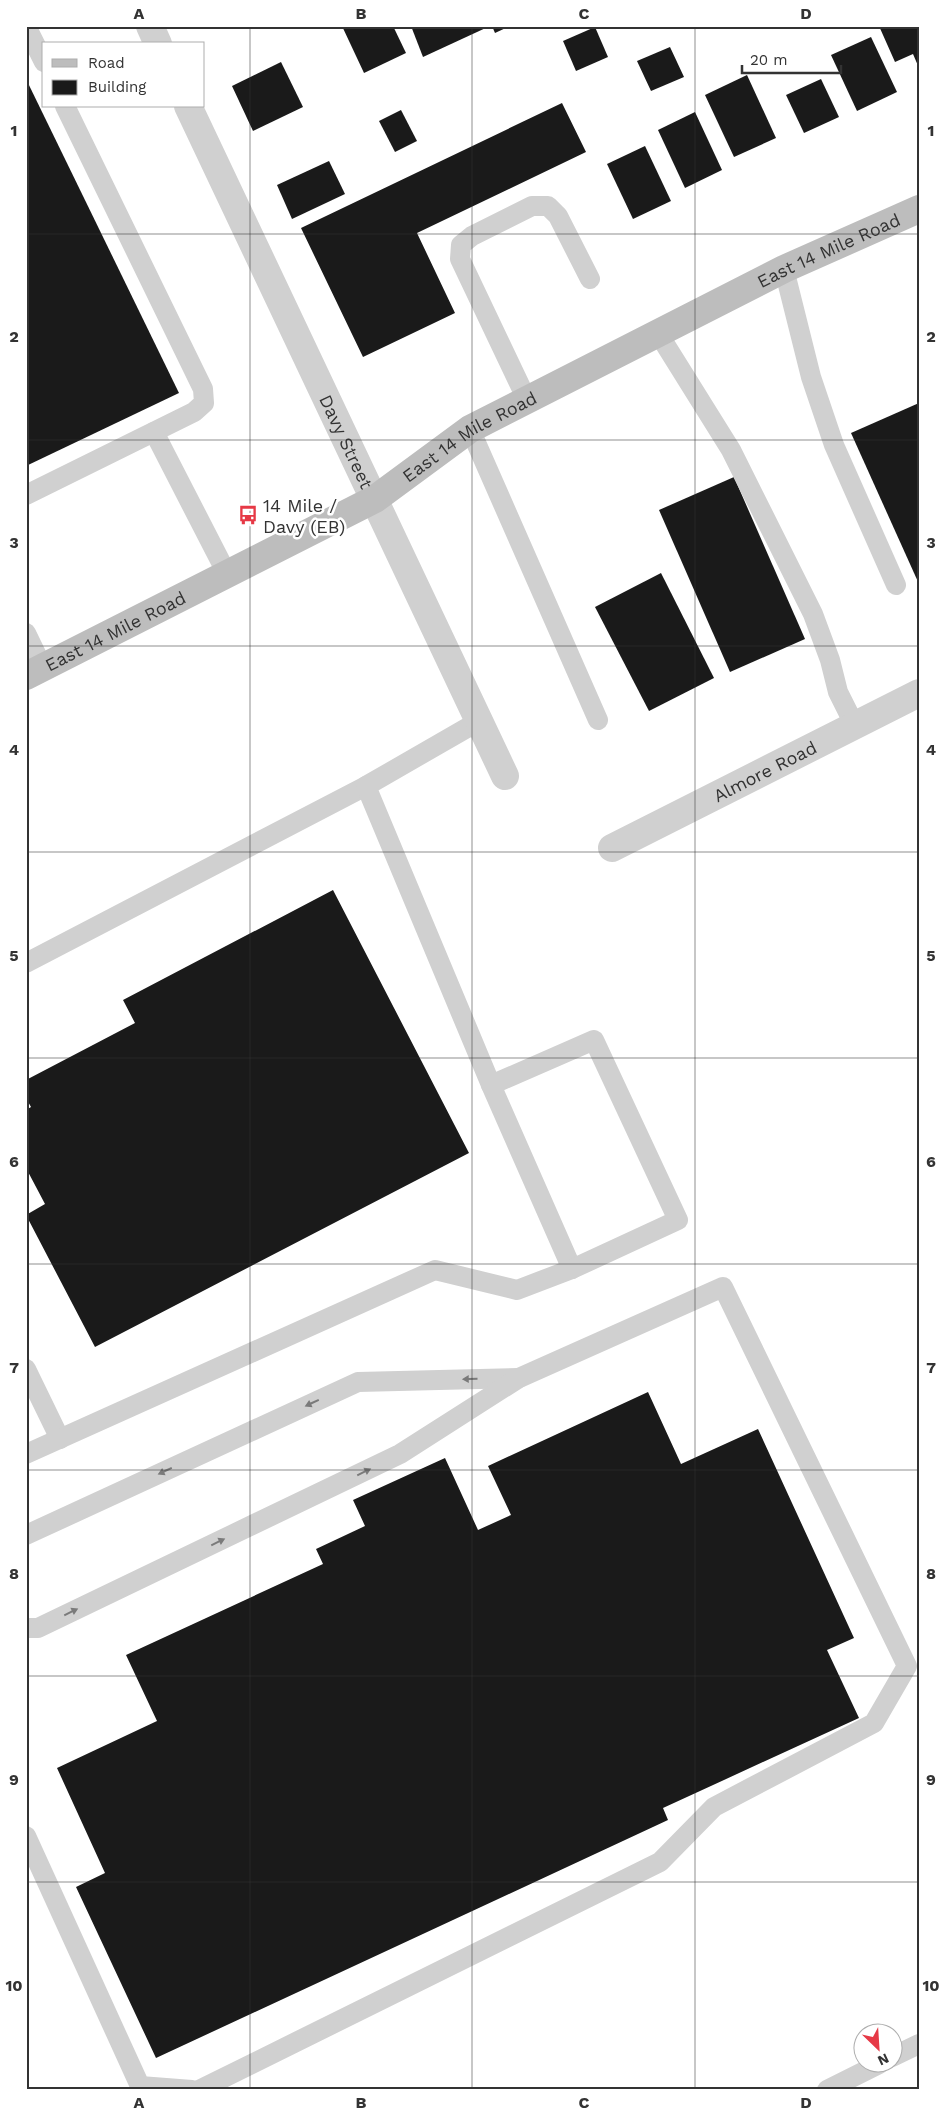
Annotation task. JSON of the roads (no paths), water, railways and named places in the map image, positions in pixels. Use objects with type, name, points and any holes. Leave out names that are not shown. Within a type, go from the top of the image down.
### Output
[{"type":"main road","name":"East 14 Mile Road","points":[[35,672],[375,499],[470,428],[784,269],[919,210]]},
{"type":"street","name":"Davy Street","points":[[189,108],[505,776]]},
{"type":"street","name":"Almore Road","points":[[612,848],[919,694]]},
{"type":"lane","points":[[26,26],[42,58]]},
{"type":"lane","points":[[26,495],[194,412],[204,403],[203,389],[66,108]]},
{"type":"lane","points":[[527,400],[460,259],[461,245],[472,236],[532,206],[548,206],[558,216],[590,279]]},
{"type":"lane","points":[[784,269],[811,376],[834,445],[896,585]]},
{"type":"lane","points":[[658,333],[731,450],[812,614],[830,660],[838,692],[855,726]]},
{"type":"lane","points":[[470,428],[598,720]]},
{"type":"lane","points":[[154,432],[227,574]]},
{"type":"lane","points":[[26,633],[35,672]]},
{"type":"lane","points":[[26,963],[366,786],[479,721]]},
{"type":"lane","points":[[366,786],[491,1085],[572,1269]]},
{"type":"lane","points":[[26,1454],[435,1270],[517,1290],[572,1269],[678,1220],[594,1040],[491,1085]]},
{"type":"lane","points":[[26,1628],[38,1628],[400,1454],[519,1378],[723,1287],[907,1666],[874,1723],[714,1807],[660,1862],[198,2090]]},
{"type":"lane","points":[[26,1369],[60,1439]]},
{"type":"lane","points":[[26,1535],[358,1382],[519,1378]]},
{"type":"lane","points":[[26,1836],[140,2086],[192,2090]]},
{"type":"lane","points":[[902,2052],[919,2044]]},
{"type":"lane","points":[[827,2090],[859,2074]]},
{"type":"place","name":"14 Mile / Davy (EB)","points":[[248,515]]}]
